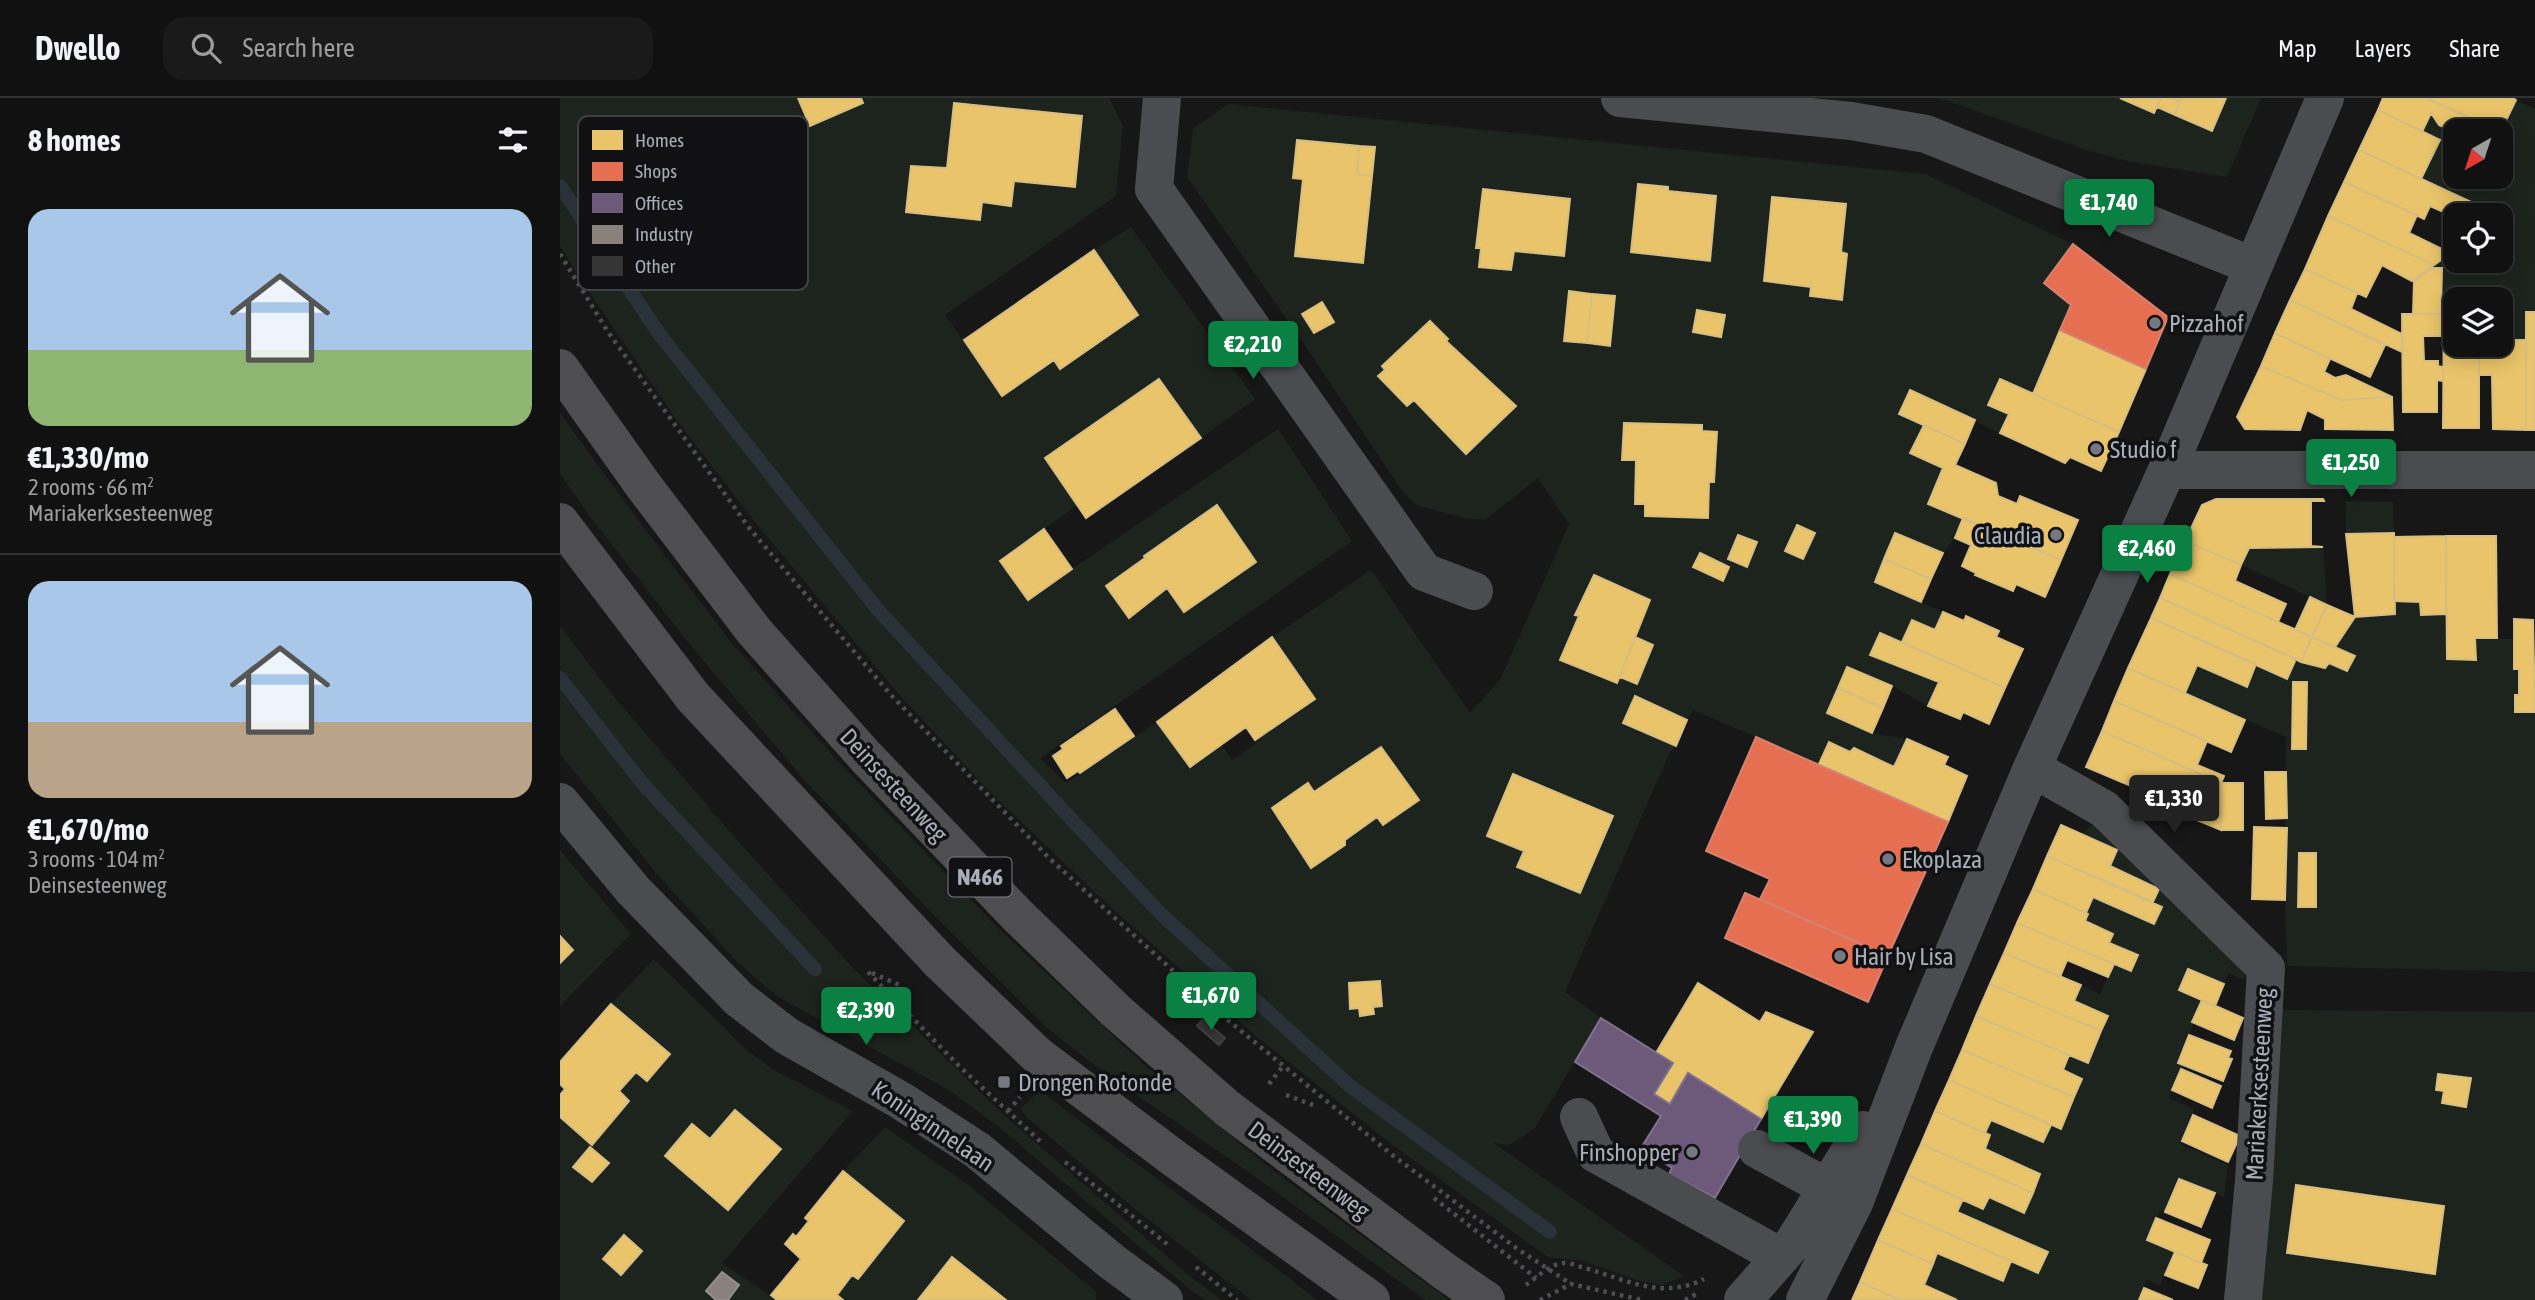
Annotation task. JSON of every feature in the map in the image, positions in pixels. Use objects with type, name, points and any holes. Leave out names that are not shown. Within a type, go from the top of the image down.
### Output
[{"type":"highway","name":"Deinsesteenweg","points":[[560,368],[643,485],[754,631],[866,757],[1018,916],[1116,1011],[1227,1108],[1433,1263],[1501,1296]]},
{"type":"highway","points":[[560,523],[693,697],[940,962],[1037,1055],[1371,1300]]},
{"type":"street","points":[[1163,98],[1154,190],[1424,572],[1474,592]]},
{"type":"street","points":[[1620,98],[1851,121],[1926,134],[2253,266]]},
{"type":"street","points":[[1805,1300],[1841,1195],[1914,1047],[2032,768],[2167,470],[2325,98]]},
{"type":"street","points":[[2167,470],[2535,470]]},
{"type":"street","name":"Mariakerksesteenweg","points":[[2032,768],[2104,809],[2266,968],[2254,1181],[2243,1300]]},
{"type":"street","name":"Koninginnelaan","points":[[560,802],[633,890],[739,999],[787,1036],[900,1100],[977,1150],[1111,1261],[1164,1300]]},
{"type":"street","points":[[1579,1117],[1596,1154],[1762,1278],[1841,1195]]},
{"type":"street","points":[[1757,1149],[1841,1195]]},
{"type":"path","points":[[560,254],[578,283]]},
{"type":"path","points":[[582,290],[608,332],[750,529],[891,695],[1050,859],[1224,1017],[1391,1154],[1519,1250],[1571,1284],[1642,1300]]},
{"type":"path","points":[[868,972],[959,1066],[1046,1146]]},
{"type":"path","points":[[1266,1088],[1283,1066]]},
{"type":"path","points":[[1056,1155],[1172,1248]]},
{"type":"path","points":[[1434,1198],[1536,1278]]},
{"type":"path","points":[[1501,1296],[1564,1262],[1648,1289],[1667,1292],[1693,1285],[1735,1261],[1762,1278]]},
{"type":"path","points":[[1193,1265],[1237,1300]]},
{"type":"path","points":[[1540,1300],[1571,1284]]},
{"type":"shaded area","points":[[560,98],[798,98],[806,116],[578,116],[577,274],[560,246]]},
{"type":"shaded area","points":[[861,98],[1109,98],[1123,126],[1116,196],[945,315],[1002,395],[1054,360],[1061,369],[1138,316],[1094,250],[1131,227],[1255,399],[1201,438],[1045,458],[1077,505],[1000,561],[1028,599],[1278,429],[1352,541],[1040,758],[1066,783],[1157,722],[1190,767],[1221,744],[1232,760],[1256,744],[1255,740],[1314,699],[1272,637],[1371,570],[1470,713],[1500,680],[1569,524],[1538,478],[1486,519],[1468,519],[1416,505],[1403,492],[1309,351],[1187,177],[1193,129],[1228,104],[1925,174],[2073,244],[2044,283],[2071,305],[2033,394],[2000,379],[1989,404],[2009,414],[2000,433],[1910,390],[1899,414],[1924,425],[1911,453],[1943,468],[1928,504],[1963,518],[1955,538],[1943,553],[1895,533],[1875,582],[1943,612],[1935,630],[1912,621],[1902,642],[1880,633],[1870,655],[1939,682],[1928,706],[1892,686],[1847,667],[1827,713],[1872,733],[1907,739],[1894,767],[1855,749],[1850,752],[1829,742],[1819,764],[1693,710],[1687,720],[1635,696],[1623,723],[1676,746],[1670,752],[1565,992],[1601,1018],[1535,1128],[1508,1146],[1492,1142],[1684,1276],[1662,1285],[1639,1281],[1584,1261],[1548,1257],[1394,1146],[1257,1037],[1105,902],[987,789],[895,690],[750,516],[675,418],[588,290],[808,290],[808,121],[810,126]],"holes":[[[954,103],[1082,116],[1074,186],[1014,181],[1011,205],[982,202],[980,220],[906,212],[911,166],[947,168]],[[1297,140],[1375,147],[1363,263],[1295,256],[1303,179],[1293,177]],[[1638,184],[1716,197],[1710,261],[1631,252]],[[1483,190],[1570,199],[1564,256],[1514,251],[1511,270],[1479,267],[1481,248],[1476,247]],[[1772,197],[1845,205],[1841,252],[1847,254],[1842,300],[1810,296],[1811,287],[1764,281]],[[1569,292],[1615,296],[1610,346],[1564,341]],[[1322,302],[1333,321],[1314,333],[1302,314]],[[1430,321],[1446,341],[1515,406],[1414,400],[1407,406],[1379,375],[1385,369],[1383,366]],[[1624,423],[1702,425],[1702,431],[1716,432],[1714,482],[1709,482],[1708,518],[1645,516],[1645,504],[1635,503],[1636,460],[1622,459]],[[1217,505],[1256,562],[1184,612],[1167,588],[1129,618],[1107,586],[1145,558],[1144,556]],[[1797,525],[1815,533],[1802,559],[1785,551]],[[1594,575],[1649,600],[1635,637],[1653,645],[1637,683],[1620,677],[1617,683],[1579,616],[1575,614]],[[1381,747],[1418,800],[1383,825],[1377,817],[1345,840],[1344,846],[1311,868],[1272,808],[1308,783],[1314,792]],[[1514,774],[1613,816],[1580,893],[1518,866],[1524,851],[1488,835]]]},
{"type":"shaded area","points":[[1939,98],[2120,98],[2154,113],[2161,98],[2180,102],[2175,115],[2211,131],[2226,98],[2261,98],[2227,177],[2132,162],[2086,150]]},
{"type":"shaded area","points":[[2516,100],[2535,109],[2535,312],[2526,340],[2513,340],[2513,287],[2443,287],[2442,268],[2432,268],[2443,259],[2443,273],[2513,273],[2513,203],[2472,203],[2421,179],[2440,140],[2422,132],[2431,113],[2443,127],[2443,189],[2513,189],[2513,119],[2507,119]]},
{"type":"shaded area","points":[[560,413],[735,647],[847,771],[995,925],[1141,1062],[1275,1172],[1449,1300],[1425,1300],[1247,1171],[1102,1071],[1047,1028],[807,783],[691,646],[560,474]]},
{"type":"shaded area","points":[[2346,501],[2393,502],[2394,533],[2346,534]]},
{"type":"shaded area","points":[[2323,547],[2327,605],[2241,565],[2249,548]]},
{"type":"shaded area","points":[[2394,601],[2420,602],[2421,615],[2446,614],[2447,659],[2475,660],[2475,638],[2514,639],[2514,669],[2519,669],[2516,712],[2535,712],[2535,972],[2287,966],[2286,737],[2185,693],[2197,665],[2247,687],[2256,664],[2287,679],[2296,659],[2325,668],[2329,663],[2347,671],[2355,656],[2335,647],[2355,617],[2394,614]],"holes":[[[2293,682],[2307,682],[2305,749],[2292,748]],[[2316,853],[2316,906],[2298,906],[2299,854]]]},
{"type":"shaded area","points":[[560,626],[611,693],[730,832],[851,966],[1004,1115],[1192,1278],[1222,1300],[1205,1300],[1187,1287],[999,1127],[949,1090],[778,997],[739,964],[656,873],[560,754]]},
{"type":"shaded area","points":[[2095,823],[2245,967],[2244,980],[2228,973],[2224,984],[2188,970],[2179,990],[2202,1000],[2178,1063],[2183,1065],[2169,1098],[2194,1109],[2181,1144],[2228,1165],[2224,1197],[2179,1179],[2165,1212],[2160,1210],[2147,1240],[2175,1252],[2160,1285],[2146,1279],[2139,1300],[1957,1300],[1924,1286],[1937,1253],[2002,1281],[2011,1261],[2048,1252],[1957,1212],[1963,1199],[1989,1197],[2024,1212],[2040,1174],[1985,1149],[1990,1135],[1985,1133],[1991,1120],[2043,1142],[2051,1125],[2061,1128],[2082,1079],[2063,1070],[2069,1055],[2088,1063],[2108,1016],[2074,1001],[2081,985],[2100,994],[2114,964],[2131,971],[2138,955],[2109,943],[2113,934],[2085,921],[2093,897],[2154,923],[2162,907],[2153,902],[2159,888],[2110,866],[2117,849],[2081,834]]},
{"type":"shaded area","points":[[560,850],[631,934],[560,1006]]},
{"type":"shaded area","points":[[654,959],[749,1052],[774,1070],[853,1111],[722,1263],[777,1300],[560,1300],[560,1117],[593,1145],[629,1101],[619,1091],[636,1072],[647,1081],[669,1054],[611,1004]],"holes":[[[624,1235],[642,1251],[621,1275],[603,1259]]]},
{"type":"shaded area","points":[[2278,1010],[2535,1012],[2535,1300],[2258,1300]],"holes":[[[2438,1074],[2471,1078],[2466,1106],[2442,1103],[2444,1091],[2436,1089]],[[2296,1185],[2444,1206],[2435,1273],[2287,1253]]]},
{"type":"shaded area","points":[[1040,1090],[1317,1300],[1251,1300],[1136,1210],[1031,1121],[1020,1109]]},
{"type":"shaded area","points":[[885,1127],[971,1187],[1096,1292],[1096,1300],[1006,1300],[952,1257],[918,1300],[843,1300],[837,1295],[852,1275],[858,1279],[843,1171]]},
{"type":"building: Homes","points":[[798,98],[861,98],[863,103],[810,126],[808,116]]},
{"type":"building: Homes","points":[[2120,98],[2161,98],[2154,113]]},
{"type":"building: Homes","points":[[2161,98],[2172,98],[2180,102],[2175,115],[2157,107]]},
{"type":"building: Homes","points":[[2172,98],[2226,98],[2212,131],[2175,115],[2180,102]]},
{"type":"building: Homes","points":[[2383,98],[2426,98],[2471,119],[2443,119],[2443,127],[2431,113],[2422,132],[2378,110]]},
{"type":"building: Homes","points":[[2426,98],[2516,100],[2507,119],[2474,119]]},
{"type":"building: Homes","points":[[954,103],[1082,116],[1075,187],[1014,181],[1011,206],[982,202],[980,220],[906,212],[911,166],[947,168]]},
{"type":"building: Homes","points":[[2378,110],[2440,140],[2421,179],[2359,150]]},
{"type":"building: Homes","points":[[1297,140],[1359,146],[1357,174],[1372,176],[1363,263],[1295,256],[1303,179],[1293,178]]},
{"type":"building: Homes","points":[[1359,146],[1375,147],[1372,176],[1357,174]]},
{"type":"building: Homes","points":[[2359,150],[2473,203],[2443,203],[2443,212],[2430,206],[2424,219],[2344,182]]},
{"type":"building: Homes","points":[[2344,182],[2417,215],[2409,233],[2443,250],[2443,256],[2434,265],[2328,216]]},
{"type":"building: Homes","points":[[1638,184],[1668,187],[1668,191],[1716,196],[1710,261],[1631,252]]},
{"type":"building: Homes","points":[[1483,189],[1570,199],[1564,256],[1514,251],[1511,270],[1479,267],[1481,248],[1476,248]]},
{"type":"building: Homes","points":[[1772,197],[1846,204],[1841,252],[1847,254],[1842,300],[1810,296],[1811,287],[1764,281]]},
{"type":"building: Homes","points":[[2328,216],[2434,265],[2412,281],[2382,265],[2366,297],[2305,269]]},
{"type":"building: Homes","points":[[1094,250],[1138,315],[1060,369],[1054,360],[1002,396],[964,340]]},
{"type":"building: Homes","points":[[2432,268],[2442,268],[2441,314],[2413,314],[2414,282]]},
{"type":"building: Homes","points":[[2305,269],[2357,293],[2351,309],[2402,334],[2402,352],[2290,300]]},
{"type":"building: Homes","points":[[1569,291],[1592,294],[1587,343],[1564,341]]},
{"type":"building: Homes","points":[[1592,294],[1615,296],[1610,346],[1587,343]]},
{"type":"building: Homes","points":[[2290,300],[2385,345],[2370,377],[2275,333]]},
{"type":"building: Homes","points":[[1322,302],[1334,322],[1314,333],[1302,314]]},
{"type":"building: Homes","points":[[1697,310],[1725,315],[1721,337],[1693,332]]},
{"type":"building: Homes","points":[[2526,312],[2535,312],[2535,430],[2526,430]]},
{"type":"building: Homes","points":[[2402,314],[2443,314],[2443,336],[2423,336],[2424,361],[2438,361],[2438,366],[2443,367],[2443,381],[2437,380],[2437,412],[2403,412]]},
{"type":"building: Homes","points":[[1430,321],[1448,339],[1446,341],[1516,406],[1466,454],[1414,400],[1407,406],[1378,376],[1385,370],[1382,366]]},
{"type":"building: Homes","points":[[2060,330],[2146,369],[2119,432],[2033,394]]},
{"type":"building: Homes","points":[[2275,333],[2330,359],[2324,372],[2335,378],[2346,375],[2392,397],[2341,400],[2261,366]]},
{"type":"building: Homes","points":[[2513,340],[2526,340],[2526,430],[2493,429],[2492,375],[2479,375],[2479,357],[2513,357]]},
{"type":"building: Homes","points":[[2444,357],[2479,357],[2479,428],[2443,428]]},
{"type":"building: Homes","points":[[2261,366],[2341,400],[2392,397],[2393,430],[2325,429],[2325,419],[2307,410],[2300,430],[2245,429],[2237,417]]},
{"type":"building: Homes","points":[[1159,379],[1201,438],[1086,518],[1045,458]]},
{"type":"building: Homes","points":[[2000,379],[2119,432],[2101,471],[2070,457],[2065,463],[2000,433],[2009,414],[1988,405]]},
{"type":"building: Homes","points":[[1910,390],[1975,420],[1965,444],[1899,414]]},
{"type":"building: Homes","points":[[1624,423],[1702,425],[1702,431],[1717,432],[1714,482],[1709,482],[1708,518],[1645,516],[1645,504],[1635,504],[1636,460],[1622,460]]},
{"type":"building: Homes","points":[[1924,425],[1965,444],[1955,465],[1996,483],[1998,496],[2017,504],[2020,496],[2078,520],[2061,560],[1928,504],[1943,468],[1910,453]]},
{"type":"building: Homes","points":[[2216,499],[2323,499],[2324,501],[2311,501],[2311,546],[2323,547],[2249,548],[2241,565],[2185,541],[2202,505]]},
{"type":"building: Homes","points":[[1217,505],[1256,562],[1184,612],[1167,588],[1129,618],[1106,586]]},
{"type":"building: Homes","points":[[1963,518],[2061,560],[2045,597],[2016,584],[2013,591],[1975,575],[1976,573],[1962,566],[1971,545],[1955,538]]},
{"type":"building: Homes","points":[[1797,525],[1815,533],[1803,559],[1785,551]]},
{"type":"building: Homes","points":[[1044,529],[1072,569],[1028,600],[1000,561]]},
{"type":"building: Homes","points":[[1895,533],[1943,553],[1931,579],[1884,559]]},
{"type":"building: Homes","points":[[2394,533],[2395,614],[2355,617],[2346,534]]},
{"type":"building: Homes","points":[[1738,535],[1757,542],[1747,567],[1728,559]]},
{"type":"building: Homes","points":[[2446,536],[2446,614],[2421,615],[2420,602],[2394,601],[2394,537]]},
{"type":"building: Homes","points":[[2446,536],[2496,536],[2497,638],[2475,638],[2476,660],[2447,659]]},
{"type":"building: Homes","points":[[2185,541],[2241,565],[2235,581],[2286,604],[2278,622],[2170,574]]},
{"type":"building: Homes","points":[[1700,553],[1729,567],[1723,581],[1693,567]]},
{"type":"building: Homes","points":[[1884,559],[1931,579],[1921,602],[1875,582]]},
{"type":"building: Homes","points":[[2170,574],[2312,637],[2301,662],[2160,598]]},
{"type":"building: Homes","points":[[1594,575],[1650,600],[1617,683],[1560,660],[1579,616],[1575,615]]},
{"type":"building: Homes","points":[[2310,597],[2327,605],[2312,637],[2295,630]]},
{"type":"building: Homes","points":[[2160,598],[2296,659],[2287,679],[2151,618]]},
{"type":"building: Homes","points":[[2327,605],[2355,617],[2335,647],[2312,637]]},
{"type":"building: Homes","points":[[1943,612],[1964,621],[1966,616],[1999,631],[1996,637],[2023,649],[2005,688],[1902,642],[1912,620],[1935,630]]},
{"type":"building: Homes","points":[[2151,618],[2256,664],[2247,687],[2197,665],[2185,693],[2128,668]]},
{"type":"building: Homes","points":[[2514,619],[2533,620],[2535,712],[2515,712],[2515,695],[2519,695],[2519,669],[2514,669]]},
{"type":"building: Homes","points":[[1880,633],[2005,688],[1989,724],[1963,712],[1960,719],[1928,706],[1939,682],[1870,655]]},
{"type":"building: Homes","points":[[1272,637],[1315,699],[1255,740],[1246,727],[1190,767],[1157,722]]},
{"type":"building: Homes","points":[[1635,637],[1653,645],[1637,684],[1620,677]]},
{"type":"building: Homes","points":[[2312,637],[2355,656],[2347,671],[2329,663],[2325,668],[2301,662]]},
{"type":"building: Homes","points":[[1847,667],[1892,686],[1883,708],[1838,688]]},
{"type":"building: Homes","points":[[2128,668],[2245,720],[2231,752],[2114,701]]},
{"type":"building: Homes","points":[[2293,682],[2307,682],[2306,749],[2292,749]]},
{"type":"building: Homes","points":[[1838,688],[1883,708],[1872,733],[1827,713]]},
{"type":"building: Homes","points":[[1635,696],[1687,720],[1676,746],[1623,723]]},
{"type":"building: Homes","points":[[2114,701],[2207,741],[2197,765],[2224,776],[2221,783],[2102,731]]},
{"type":"building: Homes","points":[[1115,709],[1134,736],[1080,773],[1078,771],[1067,778],[1053,756],[1063,749],[1061,746]]},
{"type":"building: Homes","points":[[2102,731],[2221,783],[2221,830],[2134,794],[2136,788],[2086,767]]},
{"type":"building: Homes","points":[[1907,739],[1948,757],[1944,765],[1967,776],[1948,822],[1819,764],[1829,742],[1850,752],[1854,748],[1894,767]]},
{"type":"building: Homes","points":[[1381,747],[1419,800],[1383,825],[1377,817],[1345,840],[1345,845],[1311,868],[1272,808],[1308,783],[1314,792]]},
{"type":"building: Homes","points":[[2265,772],[2286,772],[2287,818],[2266,819]]},
{"type":"building: Homes","points":[[1513,774],[1613,816],[1580,893],[1517,867],[1524,851],[1487,836]]},
{"type":"building: Homes","points":[[2221,783],[2243,783],[2243,830],[2221,830]]},
{"type":"building: Homes","points":[[2061,825],[2117,850],[2110,866],[2159,889],[2153,902],[2047,856]]},
{"type":"building: Homes","points":[[2254,827],[2287,828],[2285,900],[2252,899]]},
{"type":"building: Homes","points":[[2299,853],[2316,853],[2316,907],[2298,907]]},
{"type":"building: Homes","points":[[2047,856],[2162,907],[2154,924],[2093,897],[2086,913],[2033,889]]},
{"type":"building: Homes","points":[[2033,889],[2088,914],[2085,921],[2113,934],[2109,943],[2138,955],[2131,971],[2017,923]]},
{"type":"building: Homes","points":[[2017,923],[2114,964],[2108,977],[2067,960],[2060,977],[2004,953]]},
{"type":"building: Homes","points":[[560,936],[573,950],[560,963]]},
{"type":"building: Homes","points":[[2004,953],[2081,985],[2074,1001],[2108,1016],[2101,1031],[1990,984]]},
{"type":"building: Homes","points":[[2188,969],[2224,984],[2215,1006],[2179,990]]},
{"type":"building: Homes","points":[[1380,981],[1382,1006],[1373,1007],[1374,1014],[1360,1016],[1359,1008],[1350,1009],[1349,983]]},
{"type":"building: Homes","points":[[1698,983],[1760,1022],[1766,1012],[1813,1032],[1761,1119],[1688,1073],[1670,1104],[1654,1094],[1673,1063],[1656,1053]]},
{"type":"building: Homes","points":[[1990,984],[2101,1031],[2088,1063],[1976,1016]]},
{"type":"building: Homes","points":[[2202,1000],[2243,1018],[2234,1040],[2192,1022]]},
{"type":"building: Homes","points":[[611,1004],[670,1054],[647,1081],[636,1072],[619,1091],[629,1101],[592,1145],[560,1117],[560,1095],[565,1089],[560,1084],[560,1062]]},
{"type":"building: Homes","points":[[1976,1016],[2069,1055],[2063,1070],[2082,1079],[2074,1097],[1962,1050]]},
{"type":"building: Homes","points":[[2189,1035],[2231,1051],[2228,1058],[2232,1059],[2223,1081],[2178,1063]]},
{"type":"building: Homes","points":[[1962,1050],[2074,1097],[2061,1129],[1949,1080]]},
{"type":"building: Homes","points":[[2181,1069],[2221,1086],[2212,1108],[2172,1090]]},
{"type":"building: Homes","points":[[2438,1074],[2471,1078],[2466,1107],[2442,1103],[2444,1091],[2436,1090]]},
{"type":"building: Homes","points":[[1949,1080],[2051,1125],[2043,1142],[1991,1120],[1985,1133],[1935,1111]]},
{"type":"building: Homes","points":[[735,1110],[781,1149],[728,1210],[665,1156],[692,1124],[710,1139]]},
{"type":"building: Homes","points":[[1935,1111],[1990,1135],[1985,1149],[2040,1174],[2033,1193],[1921,1144]]},
{"type":"building: Homes","points":[[2193,1115],[2240,1136],[2228,1162],[2182,1141]]},
{"type":"building: Homes","points":[[1921,1144],[2033,1193],[2024,1213],[1989,1197],[1983,1209],[1907,1175]]},
{"type":"building: Homes","points":[[590,1147],[609,1163],[592,1182],[573,1167]]},
{"type":"building: Homes","points":[[843,1171],[904,1221],[858,1279],[852,1275],[837,1295],[843,1300],[777,1300],[771,1295],[801,1259],[785,1244],[793,1234],[796,1237],[809,1221],[805,1218]]},
{"type":"building: Homes","points":[[1907,1175],[1963,1199],[1957,1212],[2048,1252],[2038,1273],[1892,1209]]},
{"type":"building: Homes","points":[[2179,1179],[2215,1193],[2201,1227],[2165,1212]]},
{"type":"building: Homes","points":[[2296,1185],[2444,1206],[2435,1274],[2287,1253]]},
{"type":"building: Homes","points":[[1892,1209],[2011,1261],[2003,1281],[1937,1253],[1933,1264],[1878,1240]]},
{"type":"building: Homes","points":[[2156,1218],[2210,1240],[2201,1263],[2147,1240]]},
{"type":"building: Homes","points":[[624,1235],[642,1251],[621,1275],[603,1259]]},
{"type":"building: Homes","points":[[1878,1240],[1933,1264],[1924,1285],[1957,1300],[1900,1300],[1860,1282]]},
{"type":"building: Homes","points":[[2175,1252],[2207,1265],[2198,1288],[2165,1275]]},
{"type":"building: Homes","points":[[952,1257],[1006,1300],[918,1300]]},
{"type":"building: Homes","points":[[1860,1282],[1900,1300],[1852,1300]]},
{"type":"building: Homes","points":[[2144,1288],[2173,1300],[2139,1300]]},
{"type":"building: Shops","points":[[2073,244],[2168,317],[2146,369],[2060,330],[2071,305],[2044,283]]},
{"type":"building: Shops","points":[[1756,737],[1948,822],[1888,956],[1760,899],[1770,879],[1706,851]]},
{"type":"building: Shops","points":[[1745,893],[1888,956],[1868,1002],[1725,938]]},
{"type":"building: Offices","points":[[1601,1018],[1673,1063],[1654,1094],[1670,1104],[1688,1073],[1761,1119],[1715,1198],[1669,1174],[1672,1168],[1641,1148],[1661,1116],[1575,1062]]},
{"type":"building: Industry","points":[[722,1272],[739,1285],[728,1300],[716,1300],[706,1291]]},
{"type":"building: Other","points":[[1203,1019],[1225,1038],[1219,1045],[1197,1026]]},
{"type":"waterway","points":[[560,186],[578,213]]},
{"type":"waterway","points":[[630,290],[660,335],[878,610],[1162,915],[1350,1086],[1550,1232]]},
{"type":"waterway","points":[[560,678],[643,784],[815,969]]},
{"type":"place","name":"Pizzahof","points":[[2155,323]]},
{"type":"place","name":"Studio f","points":[[2096,449]]},
{"type":"place","name":"Claudia","points":[[2056,535]]},
{"type":"place","name":"Ekoplaza","points":[[1888,859]]},
{"type":"place","name":"Hair by Lisa","points":[[1840,956]]},
{"type":"place","name":"Drongen Rotonde","points":[[1004,1082]]},
{"type":"place","name":"Finshopper","points":[[1692,1152]]}]
